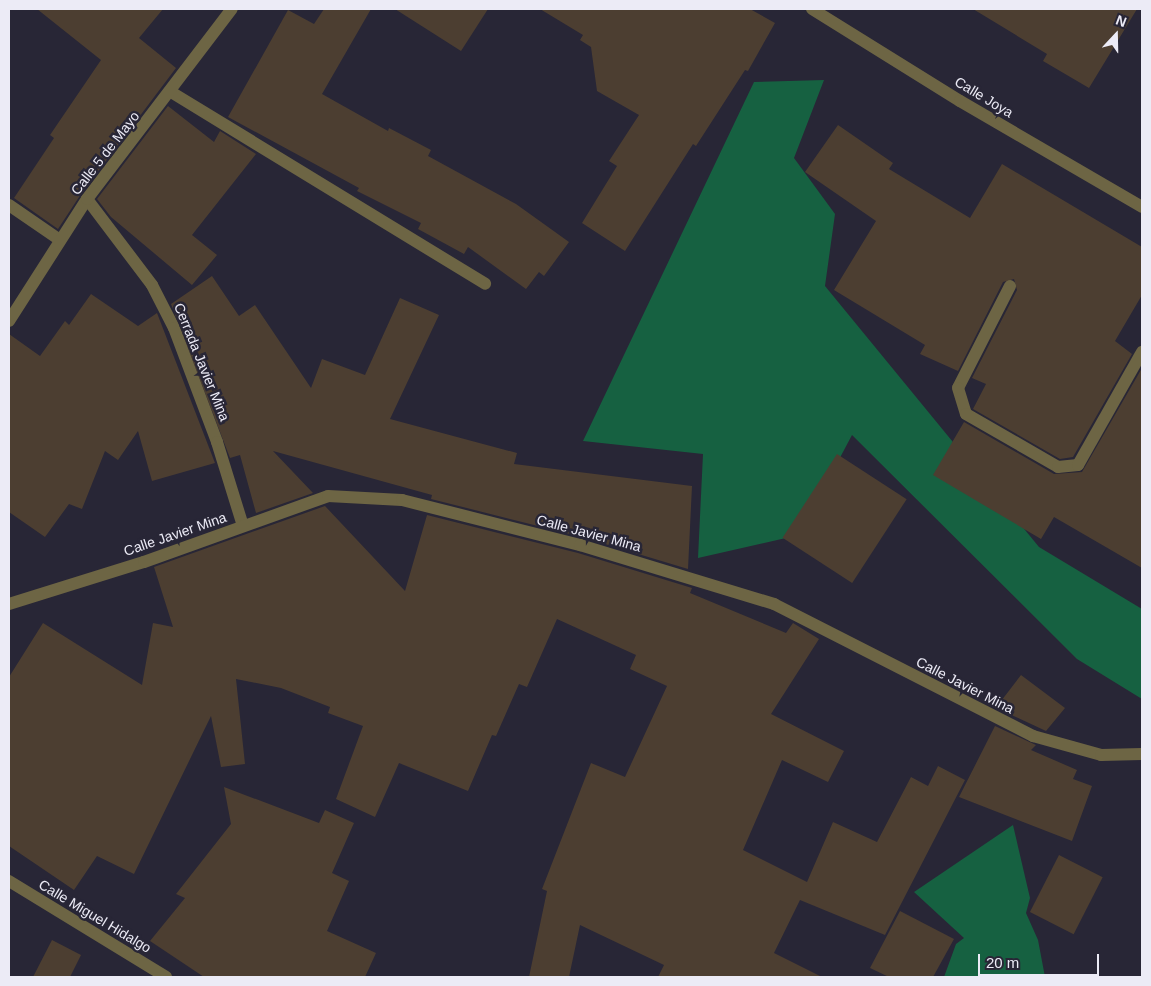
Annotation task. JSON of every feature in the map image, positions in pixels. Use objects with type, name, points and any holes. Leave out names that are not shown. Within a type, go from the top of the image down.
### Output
[{"type":"street","name":"Calle 5 de Mayo","points":[[9,321],[87,199],[171,92],[232,9]]},
{"type":"street","name":"Calle Joya","points":[[812,9],[960,101],[1142,207]]},
{"type":"street","points":[[171,92],[486,284]]},
{"type":"street","name":"Cerrada Javier Mina","points":[[87,199],[152,285],[174,328],[217,442],[243,526]]},
{"type":"street","points":[[9,204],[60,240]]},
{"type":"street","points":[[1010,286],[958,388],[966,414],[1058,467],[1078,465],[1142,352]]},
{"type":"street","name":"Calle Javier Mina","points":[[9,604],[61,589],[328,496],[402,500],[580,545],[774,604],[1033,736],[1101,754],[1142,754]]},
{"type":"street","name":"Calle Miguel Hidalgo","points":[[9,881],[166,977]]},
{"type":"green space","points":[[824,80],[794,158],[835,214],[825,286],[1039,547],[1142,609],[1142,699],[1077,659],[852,435],[799,535],[698,558],[703,454],[583,441],[754,82]]},
{"type":"green space","points":[[1013,825],[1030,898],[1026,913],[1038,940],[1045,977],[944,977],[956,944],[964,938],[914,892]]},
{"type":"building","points":[[37,9],[163,9],[139,38],[176,68],[81,194],[58,229],[14,198],[54,138],[50,135],[101,60]]},
{"type":"building","points":[[324,9],[371,9],[322,94],[388,131],[389,128],[431,150],[428,156],[516,204],[569,242],[544,276],[539,272],[526,289],[468,247],[464,254],[418,229],[421,223],[357,191],[359,188],[228,117],[288,10],[314,24]]},
{"type":"building","points":[[395,9],[488,9],[461,51]]},
{"type":"building","points":[[540,9],[750,9],[775,23],[748,71],[745,70],[696,146],[693,144],[625,251],[582,223],[617,166],[609,161],[639,115],[597,91],[591,47],[580,40],[583,35]]},
{"type":"building","points":[[973,9],[1137,9],[1089,88],[1043,61],[1047,54]]},
{"type":"building","points":[[168,106],[214,142],[220,131],[256,154],[192,235],[217,255],[192,285],[111,217],[97,199]]},
{"type":"building","points":[[838,125],[893,163],[889,169],[970,218],[1002,164],[1142,247],[1142,295],[1115,341],[1132,354],[1073,457],[1060,459],[973,409],[986,384],[972,378],[1017,290],[1014,279],[1003,282],[958,371],[920,354],[925,345],[834,290],[876,221],[805,172]]},
{"type":"building","points":[[212,276],[239,316],[255,305],[311,388],[322,359],[365,375],[400,298],[439,315],[390,419],[517,453],[514,464],[692,486],[688,569],[582,537],[431,499],[432,495],[273,451],[313,493],[256,513],[240,455],[230,458],[171,304]]},
{"type":"building","points":[[91,294],[138,326],[157,313],[215,463],[152,481],[138,431],[118,460],[105,451],[82,509],[69,504],[45,537],[9,512],[9,334],[40,356],[65,321],[69,325]]},
{"type":"building","points":[[1142,368],[1142,568],[1054,517],[1041,539],[933,475],[964,422],[1054,474],[1082,472]]},
{"type":"building","points":[[837,454],[907,499],[852,583],[783,538]]},
{"type":"building","points":[[325,506],[405,591],[427,515],[578,553],[692,588],[690,593],[786,633],[793,623],[819,639],[771,714],[844,751],[828,782],[782,760],[743,850],[807,882],[833,822],[877,842],[911,777],[928,786],[938,766],[965,780],[885,935],[800,900],[774,953],[822,977],[658,977],[664,965],[580,925],[569,977],[529,977],[547,891],[542,889],[591,763],[625,777],[667,686],[630,669],[636,655],[557,619],[527,687],[519,684],[496,736],[492,735],[468,791],[399,763],[375,817],[336,799],[363,726],[328,713],[330,707],[281,688],[236,679],[245,764],[221,767],[211,716],[134,874],[97,856],[74,890],[9,846],[9,677],[43,623],[142,685],[153,623],[173,627],[154,567]]},
{"type":"building","points":[[1021,675],[1065,708],[1046,731],[1003,711],[1004,708],[998,705]]},
{"type":"building","points":[[995,726],[1036,745],[1031,750],[1077,770],[1073,779],[1092,786],[1072,841],[959,797]]},
{"type":"building","points":[[224,787],[319,823],[325,810],[354,823],[332,873],[349,881],[327,931],[376,953],[365,977],[204,977],[150,941],[185,898],[176,894],[231,824]]},
{"type":"building","points":[[1059,855],[1103,877],[1074,934],[1030,912]]},
{"type":"building","points":[[900,911],[954,939],[933,977],[889,977],[870,968]]},
{"type":"building","points":[[52,940],[81,955],[70,977],[33,977]]}]
